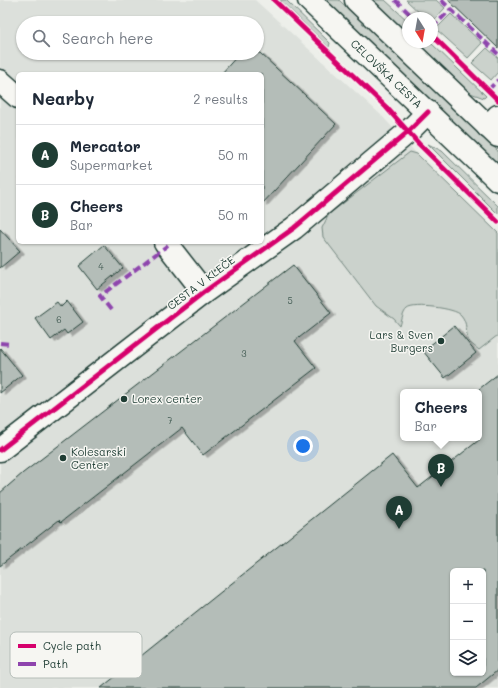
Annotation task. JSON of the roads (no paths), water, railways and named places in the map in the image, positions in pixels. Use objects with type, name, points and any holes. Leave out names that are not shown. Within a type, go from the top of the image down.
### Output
[{"type":"street","name":"CELOVŠKA CESTA","points":[[309,0],[498,180]]},
{"type":"street","points":[[356,0],[495,126]]},
{"type":"street","points":[[0,81],[16,95]]},
{"type":"street","name":"CESTA V KLEČE","points":[[0,450],[204,292],[294,228],[408,132],[428,112]]},
{"type":"street","points":[[167,244],[204,292]]},
{"type":"place","name":"Lars & Sven Burgers","points":[[441,341]]},
{"type":"place","name":"Lorex center","points":[[124,399]]},
{"type":"place","name":"Kolesarski Center","points":[[63,458]]},
{"type":"place","name":"Cheers","points":[[441,487]]},
{"type":"place","name":"Mercator","points":[[399,529]]}]
